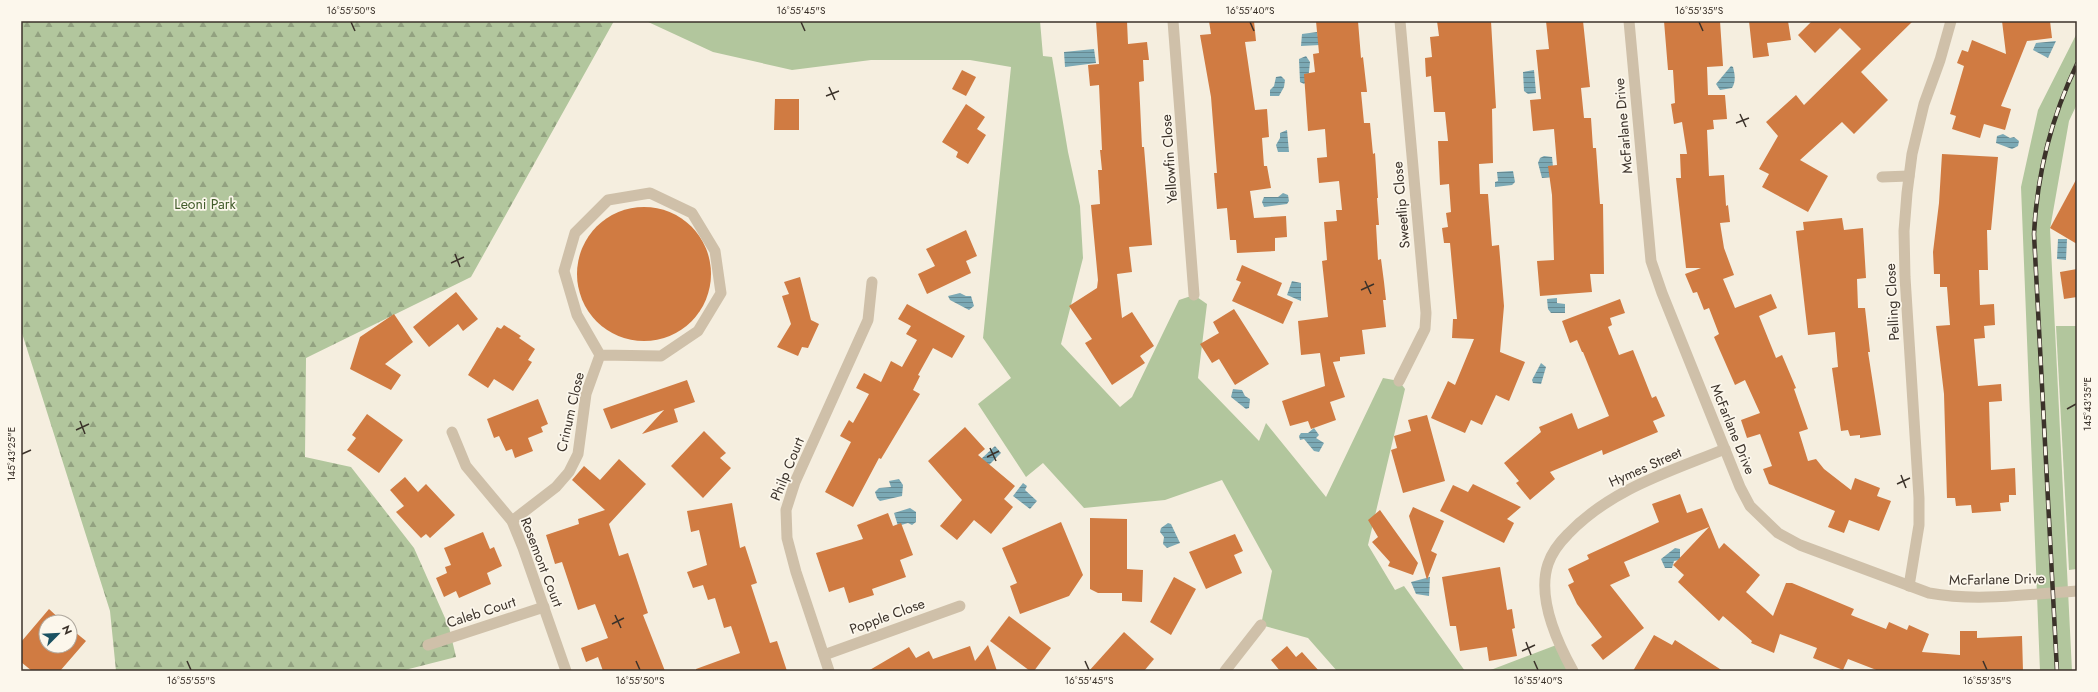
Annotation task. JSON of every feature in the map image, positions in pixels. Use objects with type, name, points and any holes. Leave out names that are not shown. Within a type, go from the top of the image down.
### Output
[{"type":"street","name":"Yellowfin Close","points":[[1173,21],[1194,294]]},
{"type":"street","name":"Sweetlip Close","points":[[1399,381],[1425,329],[1426,312],[1400,21]]},
{"type":"street","name":"McFarlane Drive","points":[[1629,21],[1651,261],[1725,449],[1750,506],[1778,533],[1800,545],[1909,586],[1949,596],[2077,591]]},
{"type":"street","name":"Pelling Close","points":[[1909,586],[1919,525],[1919,498],[1905,277],[1904,231],[1909,176],[1924,104],[1952,21]]},
{"type":"street","points":[[1882,177],[1909,176]]},
{"type":"street","points":[[650,193],[692,213],[715,251],[721,293],[698,331],[661,356],[600,355],[577,315],[564,271],[575,233],[608,200],[650,193]]},
{"type":"street","name":"Philp Court","points":[[829,671],[787,538],[786,510],[795,482],[868,320],[872,282]]},
{"type":"street","name":"Crinum Close","points":[[512,521],[556,488],[569,472],[578,454],[586,394],[600,355]]},
{"type":"street","name":"Rosemont Court","points":[[452,432],[466,466],[512,521],[566,671]]},
{"type":"street","name":"Hymes Street","points":[[1572,671],[1551,623],[1545,589],[1548,564],[1559,544],[1576,526],[1600,506],[1627,489],[1725,449]]},
{"type":"street","name":"Popple Close","points":[[824,655],[960,606]]},
{"type":"street","name":"Caleb Court","points":[[428,645],[544,607]]},
{"type":"street","points":[[1225,671],[1260,625]]},
{"type":"green space","name":"Leoni Park","points":[[21,21],[614,21],[471,277],[306,358],[305,457],[351,467],[414,548],[449,627],[456,657],[401,671],[116,671],[110,611],[21,330]]},
{"type":"green space","points":[[646,21],[1040,21],[1043,56],[1052,57],[1068,152],[1080,206],[1083,258],[1061,344],[1120,407],[1132,397],[1179,300],[1194,295],[1207,304],[1198,378],[1259,441],[1266,423],[1326,497],[1383,378],[1399,381],[1405,389],[1368,545],[1395,590],[1404,586],[1465,671],[1337,671],[1308,638],[1261,625],[1272,571],[1222,480],[1165,500],[1084,508],[1043,463],[1026,477],[978,404],[1011,378],[983,338],[1011,67],[970,60],[871,60],[792,70],[713,52]]},
{"type":"green space","points":[[2077,33],[2077,104],[2069,121],[2050,229],[2072,671],[2040,671],[2021,187],[2038,110]]},
{"type":"green space","points":[[2056,326],[2077,326],[2077,569],[2069,570]]},
{"type":"green space","points":[[1559,644],[1573,671],[1488,671]]},
{"type":"water","points":[[1317,32],[1320,45],[1301,46],[1302,34]]},
{"type":"water","points":[[2056,41],[2048,58],[2033,50],[2036,43]]},
{"type":"water","points":[[1094,49],[1096,63],[1065,67],[1064,52]]},
{"type":"water","points":[[1306,56],[1310,62],[1308,81],[1304,84],[1300,82],[1299,59]]},
{"type":"water","points":[[1731,66],[1733,67],[1735,75],[1732,88],[1720,90],[1716,84]]},
{"type":"water","points":[[1534,70],[1536,93],[1528,94],[1524,91],[1523,72]]},
{"type":"water","points":[[1281,76],[1285,80],[1284,87],[1279,96],[1270,96],[1270,90],[1274,86],[1276,77]]},
{"type":"water","points":[[1287,130],[1289,152],[1278,152],[1276,145],[1280,138],[1280,133]]},
{"type":"water","points":[[2003,134],[2010,138],[2014,137],[2019,141],[2018,146],[2012,149],[1996,143],[1997,136]]},
{"type":"water","points":[[1544,156],[1552,157],[1554,177],[1542,178],[1538,163],[1540,158]]},
{"type":"water","points":[[1513,171],[1515,182],[1512,185],[1495,187],[1495,182],[1498,181],[1497,172]]},
{"type":"water","points":[[1283,193],[1288,195],[1289,201],[1287,204],[1264,207],[1262,202],[1264,197],[1278,197]]},
{"type":"water","points":[[2058,239],[2067,239],[2066,260],[2057,259]]},
{"type":"water","points":[[1292,281],[1301,283],[1301,301],[1287,295]]},
{"type":"water","points":[[960,293],[966,296],[971,296],[974,306],[969,310],[950,300],[948,296]]},
{"type":"water","points":[[1557,298],[1557,303],[1565,304],[1565,313],[1551,313],[1548,309],[1547,299]]},
{"type":"water","points":[[1541,363],[1546,367],[1541,384],[1533,383],[1532,380]]},
{"type":"water","points":[[1233,389],[1242,390],[1245,396],[1250,399],[1249,408],[1246,409],[1231,397]]},
{"type":"water","points":[[1314,428],[1319,435],[1316,438],[1324,443],[1319,452],[1314,451],[1304,439],[1300,440],[1299,436],[1301,433],[1308,433]]},
{"type":"water","points":[[995,446],[1001,453],[987,467],[980,460]]},
{"type":"water","points":[[899,479],[903,485],[902,496],[880,501],[877,498],[875,492],[879,488],[891,487],[889,481]]},
{"type":"water","points":[[1023,483],[1027,486],[1025,490],[1037,501],[1030,509],[1013,496]]},
{"type":"water","points":[[910,508],[916,512],[916,522],[912,525],[908,523],[898,526],[894,513]]},
{"type":"water","points":[[1168,523],[1171,524],[1180,543],[1167,548],[1163,544],[1164,537],[1160,532],[1161,528]]},
{"type":"water","points":[[1675,548],[1680,549],[1680,560],[1674,561],[1672,568],[1665,568],[1661,559]]},
{"type":"water","points":[[1430,577],[1429,596],[1416,594],[1411,582]]},
{"type":"building","points":[[1096,21],[1127,21],[1128,44],[1147,42],[1149,60],[1143,60],[1144,81],[1139,82],[1142,147],[1144,147],[1152,245],[1129,247],[1132,272],[1117,274],[1122,318],[1132,312],[1154,346],[1140,356],[1145,363],[1112,385],[1085,343],[1092,339],[1069,306],[1097,288],[1098,280],[1091,205],[1100,204],[1098,170],[1102,170],[1100,150],[1102,150],[1099,85],[1090,86],[1088,65],[1099,64]]},
{"type":"building","points":[[1209,21],[1254,21],[1256,41],[1245,42],[1255,110],[1267,109],[1269,137],[1262,138],[1264,166],[1267,166],[1271,188],[1250,191],[1254,218],[1286,216],[1287,237],[1275,238],[1275,251],[1237,253],[1236,240],[1230,240],[1227,208],[1217,209],[1214,173],[1217,173],[1211,97],[1200,35],[1211,34]]},
{"type":"building","points":[[1316,21],[1358,21],[1361,58],[1363,57],[1367,92],[1361,92],[1364,123],[1370,123],[1373,154],[1375,153],[1379,225],[1376,225],[1378,260],[1381,259],[1384,282],[1386,300],[1383,300],[1386,327],[1362,330],[1365,354],[1340,357],[1340,361],[1333,362],[1345,397],[1330,402],[1336,420],[1311,429],[1308,421],[1290,426],[1282,401],[1325,386],[1320,353],[1301,355],[1298,321],[1328,317],[1322,261],[1327,260],[1324,222],[1337,221],[1336,210],[1342,210],[1339,181],[1319,183],[1317,158],[1327,157],[1325,129],[1308,131],[1304,74],[1315,72],[1313,54],[1319,53]]},
{"type":"building","points":[[1437,21],[1491,21],[1496,108],[1492,109],[1493,163],[1479,164],[1480,194],[1488,194],[1492,246],[1499,245],[1504,306],[1500,352],[1525,362],[1509,401],[1496,395],[1482,425],[1471,420],[1465,433],[1431,418],[1448,381],[1455,385],[1474,339],[1452,338],[1453,319],[1457,319],[1450,243],[1444,243],[1442,228],[1448,227],[1446,213],[1451,212],[1449,184],[1440,185],[1438,141],[1448,141],[1445,112],[1434,112],[1431,76],[1426,77],[1425,58],[1432,57],[1430,37],[1439,36]]},
{"type":"building","points":[[1546,21],[1583,21],[1590,87],[1581,88],[1584,118],[1591,118],[1593,148],[1596,148],[1600,204],[1603,204],[1604,274],[1590,274],[1592,292],[1540,296],[1537,261],[1554,260],[1552,195],[1548,166],[1557,165],[1554,129],[1533,131],[1530,100],[1541,99],[1536,50],[1549,49]]},
{"type":"building","points":[[1664,21],[1720,21],[1723,66],[1707,67],[1708,95],[1725,95],[1727,119],[1713,120],[1714,129],[1707,130],[1709,176],[1724,175],[1726,206],[1728,205],[1730,222],[1720,223],[1724,248],[1734,275],[1723,279],[1735,308],[1771,294],[1777,308],[1759,316],[1776,358],[1782,355],[1796,388],[1794,389],[1808,429],[1799,432],[1808,461],[1816,459],[1824,469],[1851,490],[1855,478],[1880,488],[1877,496],[1891,501],[1879,531],[1849,520],[1844,533],[1828,527],[1835,511],[1769,484],[1763,469],[1772,466],[1760,434],[1747,438],[1741,420],[1760,413],[1745,380],[1735,385],[1714,337],[1719,334],[1709,308],[1704,310],[1697,292],[1693,293],[1685,274],[1701,268],[1686,268],[1676,178],[1681,178],[1680,154],[1687,154],[1682,122],[1674,124],[1671,104],[1675,103],[1673,70],[1668,70]]},
{"type":"building","points":[[1749,21],[1788,21],[1791,40],[1767,43],[1769,56],[1753,58]]},
{"type":"building","points":[[1812,21],[1913,21],[1861,72],[1888,100],[1854,134],[1842,122],[1800,160],[1828,176],[1808,212],[1762,187],[1769,174],[1759,169],[1778,136],[1766,122],[1796,95],[1804,105],[1861,49],[1840,28],[1815,53],[1798,35]]},
{"type":"building","points":[[2002,21],[2050,21],[2052,38],[2027,41],[2001,106],[2011,109],[2005,130],[1984,124],[1980,138],[1952,129],[1956,116],[1950,114],[1964,66],[1957,63],[1962,50],[1968,52],[1972,40],[2006,54]]},
{"type":"building","points":[[962,70],[976,77],[966,96],[952,89]]},
{"type":"building","points":[[775,99],[799,99],[799,130],[774,130]]},
{"type":"building","points":[[966,104],[985,117],[977,129],[986,135],[968,164],[956,157],[958,152],[942,142]]},
{"type":"building","points":[[1942,154],[1998,157],[1991,230],[1987,230],[1988,270],[1979,270],[1980,305],[1994,304],[1995,325],[1984,326],[1985,338],[1974,339],[1978,386],[2001,384],[2002,401],[1989,402],[1991,470],[2015,468],[2016,495],[2009,495],[2009,502],[2000,503],[2001,511],[1972,513],[1971,505],[1956,506],[1955,498],[1947,498],[1944,394],[1936,326],[1950,325],[1947,287],[1940,287],[1940,274],[1934,274],[1933,252],[1939,203]]},
{"type":"building","points":[[2077,178],[2077,244],[2050,228]]},
{"type":"building","points":[[651,207],[664,209],[692,226],[709,254],[711,274],[709,294],[692,322],[664,339],[637,341],[624,339],[596,322],[579,294],[577,267],[579,254],[596,226],[624,209]]},
{"type":"building","points":[[1842,218],[1844,230],[1863,228],[1866,278],[1857,279],[1858,308],[1865,308],[1870,352],[1868,352],[1881,435],[1860,438],[1860,435],[1850,436],[1848,430],[1841,431],[1832,368],[1838,367],[1835,332],[1808,335],[1796,231],[1804,230],[1803,222]]},
{"type":"building","points":[[966,230],[977,256],[966,261],[971,273],[927,294],[918,274],[935,266],[926,249]]},
{"type":"building","points":[[1242,265],[1282,283],[1277,295],[1293,302],[1283,324],[1232,301],[1241,282],[1236,280]]},
{"type":"building","points":[[2077,269],[2077,297],[2064,299],[2060,272]]},
{"type":"building","points":[[800,277],[811,320],[819,324],[808,348],[802,347],[798,356],[777,347],[791,324],[782,296],[789,294],[784,282]]},
{"type":"building","points":[[456,292],[478,319],[463,331],[458,324],[429,347],[413,327]]},
{"type":"building","points":[[1620,299],[1625,313],[1610,318],[1612,325],[1608,327],[1619,355],[1633,350],[1652,398],[1656,396],[1665,416],[1653,421],[1658,432],[1603,455],[1602,450],[1550,472],[1555,479],[1530,500],[1516,483],[1519,481],[1504,463],[1541,432],[1539,427],[1572,413],[1578,429],[1609,416],[1583,352],[1577,340],[1570,343],[1562,321]]},
{"type":"building","points":[[907,304],[965,336],[952,358],[933,348],[918,375],[920,376],[913,390],[920,394],[881,459],[879,458],[853,507],[825,492],[851,442],[840,436],[849,420],[853,423],[869,394],[856,388],[864,373],[881,382],[891,361],[902,367],[917,340],[906,334],[911,326],[898,319]]},
{"type":"building","points":[[1234,309],[1269,364],[1235,385],[1219,359],[1212,363],[1200,344],[1219,333],[1213,322]]},
{"type":"building","points":[[394,314],[413,342],[385,364],[401,375],[391,390],[350,369],[360,337]]},
{"type":"building","points":[[504,325],[521,336],[519,338],[535,349],[528,360],[532,362],[513,391],[494,379],[488,388],[468,375],[497,327],[501,329]]},
{"type":"building","points":[[687,380],[695,402],[674,409],[678,422],[642,434],[664,410],[611,429],[603,409]]},
{"type":"building","points":[[538,399],[548,424],[541,427],[543,432],[528,438],[533,451],[515,458],[512,449],[506,451],[499,436],[494,438],[487,419]]},
{"type":"building","points":[[367,414],[403,440],[379,473],[347,450],[356,438],[352,435]]},
{"type":"building","points":[[1427,415],[1445,481],[1403,493],[1391,450],[1397,448],[1394,436],[1411,431],[1408,420]]},
{"type":"building","points":[[965,427],[985,449],[978,455],[1015,486],[1004,499],[1013,507],[991,534],[974,520],[957,540],[940,526],[962,500],[928,461]]},
{"type":"building","points":[[704,431],[726,453],[720,458],[731,468],[703,498],[671,466]]},
{"type":"building","points":[[619,459],[646,484],[609,524],[619,556],[628,553],[648,613],[643,615],[665,671],[603,671],[598,657],[586,662],[581,648],[608,638],[595,604],[578,610],[562,562],[555,564],[546,535],[579,524],[578,519],[605,510],[572,480],[584,466],[600,480]]},
{"type":"building","points":[[405,477],[418,492],[426,484],[455,515],[430,538],[426,534],[421,538],[396,512],[404,506],[390,490]]},
{"type":"building","points":[[1473,484],[1521,507],[1507,519],[1514,523],[1504,543],[1440,511],[1453,485],[1468,492]]},
{"type":"building","points":[[1680,494],[1687,513],[1702,508],[1719,549],[1724,543],[1760,575],[1746,592],[1773,616],[1786,583],[1792,583],[1854,609],[1851,615],[1886,629],[1889,622],[1907,630],[1909,625],[1929,634],[1922,652],[1960,655],[1960,631],[1977,631],[1977,638],[2022,636],[2023,671],[1879,671],[1848,659],[1843,670],[1813,658],[1817,648],[1780,634],[1774,653],[1751,643],[1752,641],[1723,616],[1719,621],[1678,582],[1684,575],[1673,565],[1709,527],[1624,562],[1630,576],[1610,585],[1644,628],[1603,660],[1591,645],[1602,637],[1577,604],[1568,585],[1574,582],[1568,569],[1589,559],[1587,555],[1659,522],[1652,504]]},
{"type":"building","points":[[732,503],[740,548],[745,546],[757,583],[751,585],[770,643],[777,641],[787,671],[696,671],[696,669],[740,653],[731,626],[724,628],[715,598],[708,600],[703,585],[693,588],[687,572],[707,565],[699,530],[691,532],[687,511]]},
{"type":"building","points":[[1413,507],[1444,521],[1431,551],[1437,554],[1427,580],[1409,516]]},
{"type":"building","points":[[1380,510],[1418,563],[1413,575],[1388,566],[1390,562],[1372,542],[1378,537],[1368,520]]},
{"type":"building","points":[[888,513],[893,526],[901,523],[913,555],[900,560],[906,577],[872,589],[874,595],[849,603],[844,587],[829,592],[816,553],[863,539],[857,525]]},
{"type":"building","points":[[1090,518],[1127,519],[1127,569],[1143,570],[1142,602],[1122,601],[1122,593],[1098,593],[1090,589]]},
{"type":"building","points":[[1061,522],[1083,575],[1069,596],[1020,614],[1010,586],[1017,583],[1002,548]]},
{"type":"building","points":[[483,532],[490,549],[494,547],[502,566],[487,573],[491,584],[459,598],[456,591],[444,597],[436,578],[447,573],[445,567],[451,565],[444,548]]},
{"type":"building","points":[[1235,534],[1243,551],[1234,555],[1242,573],[1206,589],[1189,552]]},
{"type":"building","points":[[1500,567],[1507,610],[1512,609],[1515,628],[1512,629],[1517,656],[1489,661],[1487,647],[1460,651],[1456,626],[1450,626],[1442,577]]},
{"type":"building","points":[[1174,577],[1196,589],[1171,635],[1150,622]]},
{"type":"building","points":[[49,609],[54,614],[45,614]]},
{"type":"building","points":[[1009,616],[1051,648],[1034,671],[1030,671],[990,641]]},
{"type":"building","points":[[38,622],[38,654],[75,654],[60,671],[32,671],[21,662],[21,642]]},
{"type":"building","points":[[1124,632],[1154,659],[1144,671],[1089,671]]},
{"type":"building","points":[[78,634],[86,641],[78,650]]},
{"type":"building","points":[[1654,635],[1672,645],[1675,640],[1723,671],[1633,671]]},
{"type":"building","points":[[988,645],[997,671],[868,671],[909,647],[916,658],[929,651],[933,659],[970,646],[975,661]]},
{"type":"building","points":[[1287,646],[1296,657],[1302,652],[1319,671],[1280,671],[1271,660]]},
{"type":"railway","points":[[2057,671],[2034,234],[2038,190],[2047,147],[2060,105],[2077,64]]}]
